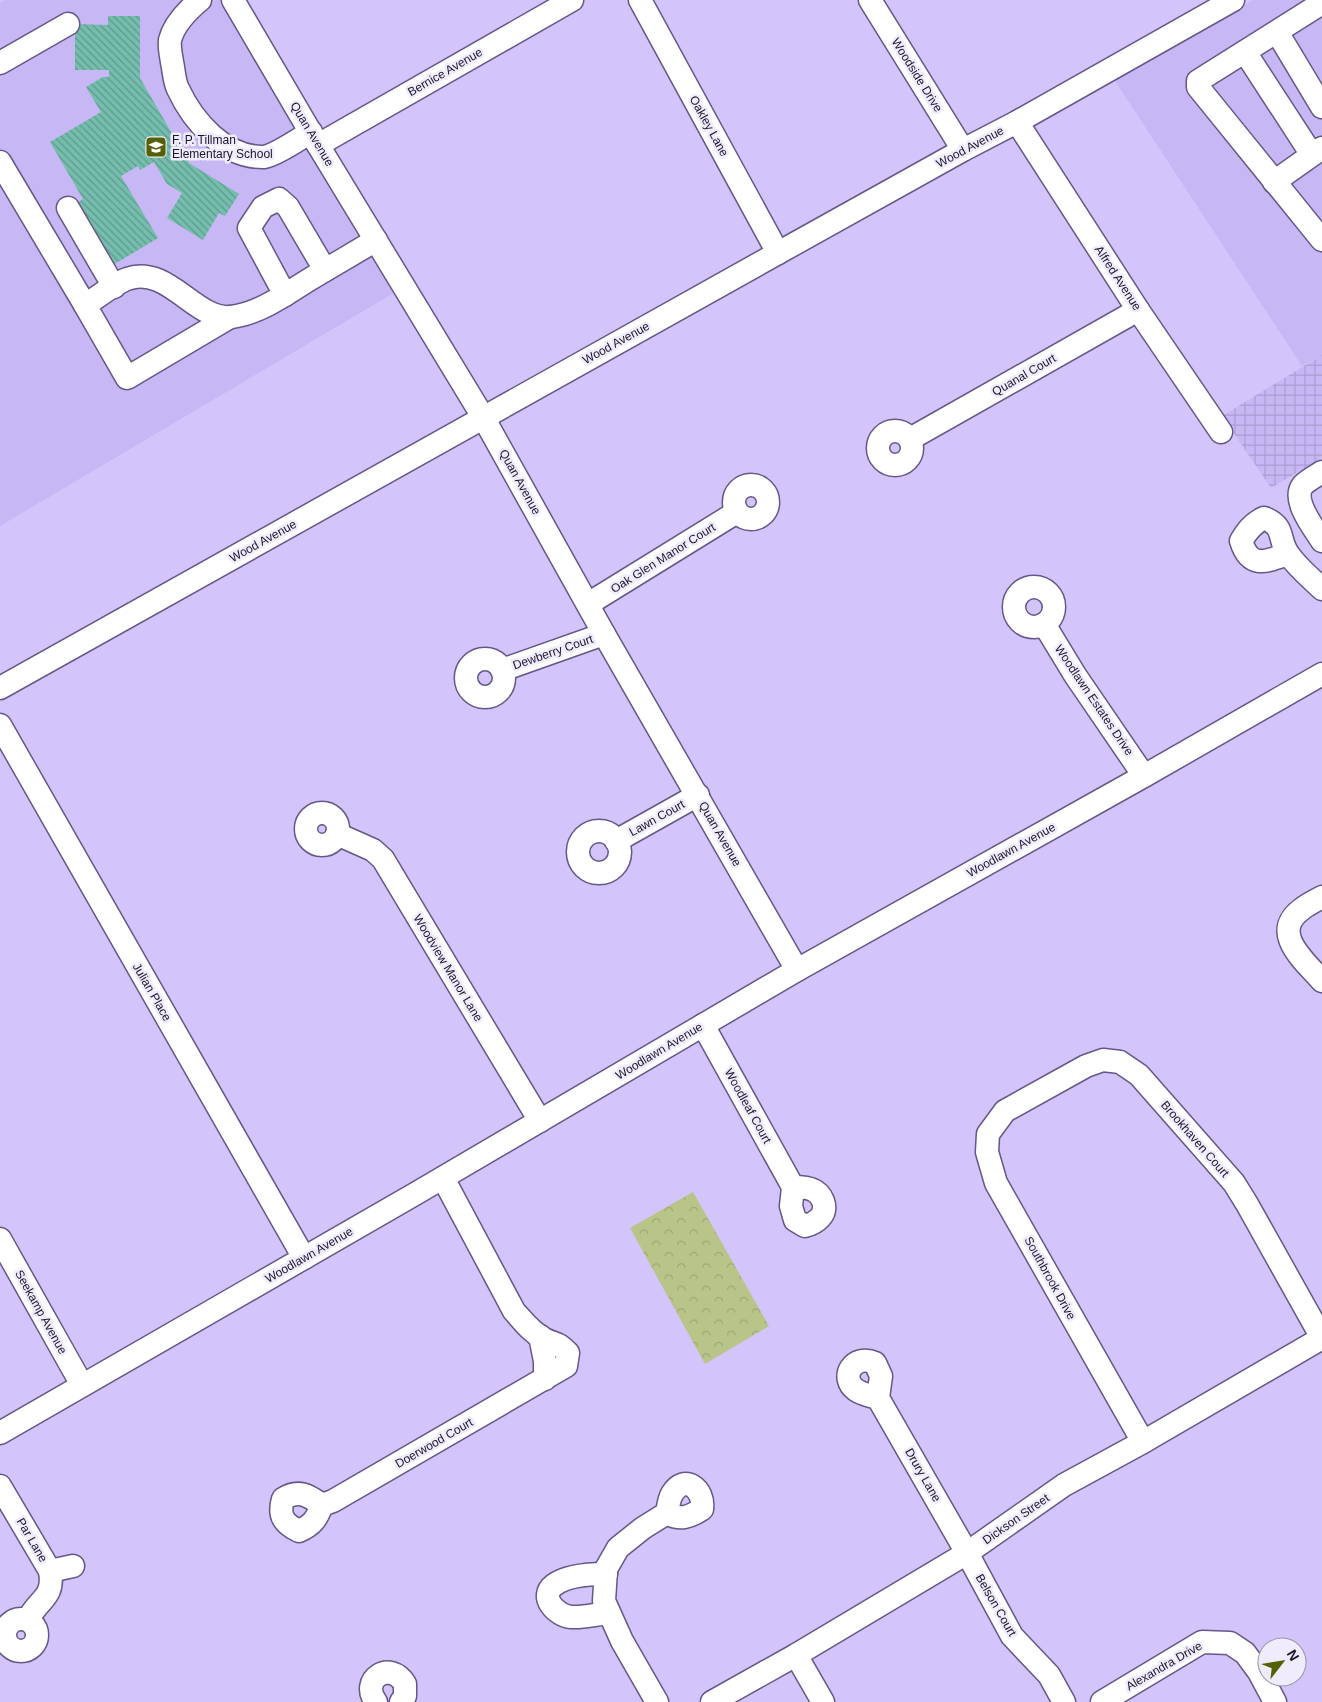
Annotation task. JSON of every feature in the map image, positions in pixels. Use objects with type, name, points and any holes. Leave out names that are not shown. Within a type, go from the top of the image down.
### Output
[{"type":"street","name":"Bernice Avenue","points":[[200,0],[186,11],[170,39],[170,52],[177,87],[188,108],[204,129],[220,143],[244,154],[265,157],[315,138],[572,0]]},
{"type":"street","name":"Quan Avenue","points":[[233,0],[483,417],[604,634],[797,970]]},
{"type":"street","name":"Oakley Lane","points":[[640,0],[778,253]]},
{"type":"street","name":"Woodside Drive","points":[[870,0],[963,150]]},
{"type":"street","name":"Wood Avenue","points":[[0,688],[1233,0]]},
{"type":"street","points":[[1320,10],[1277,32],[1198,81],[1198,87],[1322,240]]},
{"type":"street","points":[[0,63],[68,24]]},
{"type":"street","points":[[1277,32],[1322,107]]},
{"type":"street","points":[[1245,52],[1317,151],[1274,182]]},
{"type":"street","name":"Alfred Avenue","points":[[1017,122],[1138,310],[1221,432]]},
{"type":"street","points":[[0,162],[127,378],[230,317],[254,310],[285,295],[376,240]]},
{"type":"street","points":[[285,295],[249,228],[263,207],[279,199],[288,207],[325,270]]},
{"type":"street","points":[[68,208],[114,287]]},
{"type":"street","points":[[85,305],[127,279],[145,276],[160,280],[213,315],[230,317]]},
{"type":"street","name":"Quanal Court","points":[[910,439],[1138,310]]},
{"type":"street","points":[[1322,472],[1306,482],[1301,487],[1298,495],[1300,505],[1322,541]]},
{"type":"street","name":"Oak Glen Manor Court","points":[[588,604],[737,512]]},
{"type":"street","points":[[1288,554],[1322,589]]},
{"type":"street","name":"Woodlawn Estates Drive","points":[[1044,624],[1075,675],[1144,776]]},
{"type":"street","name":"Dewberry Court","points":[[502,670],[604,634]]},
{"type":"street","name":"Woodlawn Avenue","points":[[0,1433],[443,1178],[797,970],[1322,674]]},
{"type":"street","name":"Julian Place","points":[[0,726],[304,1258]]},
{"type":"street","name":"Lawn Court","points":[[616,841],[698,795]]},
{"type":"street","name":"Woodview Manor Lane","points":[[337,834],[373,850],[382,859],[540,1121]]},
{"type":"street","points":[[1322,897],[1301,909],[1290,921],[1288,937],[1294,948],[1322,981]]},
{"type":"street","name":"Woodleaf Court","points":[[703,1025],[793,1187]]},
{"type":"street","name":"Brookhaven Court","points":[[1005,1111],[1086,1066],[1103,1060],[1120,1062],[1139,1075],[1234,1183],[1248,1204],[1322,1338]]},
{"type":"street","name":"Southbrook Drive","points":[[1005,1111],[988,1134],[987,1152],[996,1182],[1143,1442]]},
{"type":"street","name":"Doerwood Court","points":[[322,1505],[333,1501],[566,1366],[568,1353],[560,1344],[540,1336],[530,1329],[514,1311],[443,1178]]},
{"type":"street","name":"Seekamp Avenue","points":[[0,1239],[82,1385]]},
{"type":"street","name":"Dickson Street","points":[[712,1702],[796,1655],[967,1553],[1064,1485],[1143,1442],[1322,1338]]},
{"type":"street","name":"Drury Lane","points":[[878,1398],[967,1553]]},
{"type":"street","name":"Par Lane","points":[[0,1486],[50,1571],[51,1583],[47,1597],[31,1613],[28,1620]]},
{"type":"street","points":[[657,1702],[622,1641],[604,1601],[606,1570],[618,1548],[643,1528],[667,1513]]},
{"type":"street","name":"Belson Court","points":[[967,1553],[1012,1636],[1049,1676],[1064,1702]]},
{"type":"street","points":[[50,1571],[73,1566]]},
{"type":"street","points":[[606,1574],[589,1574],[566,1580],[553,1586],[548,1593],[549,1603],[557,1613],[571,1617],[609,1613]]},
{"type":"street","name":"Alexandra Drive","points":[[1102,1702],[1202,1642],[1230,1643],[1245,1653],[1259,1672],[1275,1702]]},
{"type":"street","points":[[796,1655],[822,1702]]},
{"type":"street","points":[[376,1702],[371,1694],[372,1683],[375,1678],[386,1672],[397,1675],[405,1684],[406,1690],[402,1702]]},
{"type":"shaded area","name":"F. P. Tillman Elementary School","points":[[5,0],[227,0],[397,291],[0,526],[0,3]]},
{"type":"shaded area","points":[[1253,0],[1322,0],[1322,355],[1302,366],[1113,78]]},
{"type":"shaded area","points":[[1322,355],[1322,458],[1271,488],[1222,416]]},
{"type":"green space","points":[[693,1192],[769,1326],[705,1364],[630,1228]]},
{"type":"building","name":"F. P. Tillman Elementary School","points":[[108,16],[140,16],[140,78],[189,163],[239,194],[225,216],[219,213],[203,240],[167,218],[182,193],[167,184],[154,162],[140,170],[138,166],[121,176],[158,238],[113,265],[77,203],[83,199],[50,142],[101,112],[86,87],[103,77],[109,77],[109,70],[75,70],[75,24],[108,25]]},
{"type":"place","name":"F. P. Tillman Elementary School","points":[[156,147]]}]
